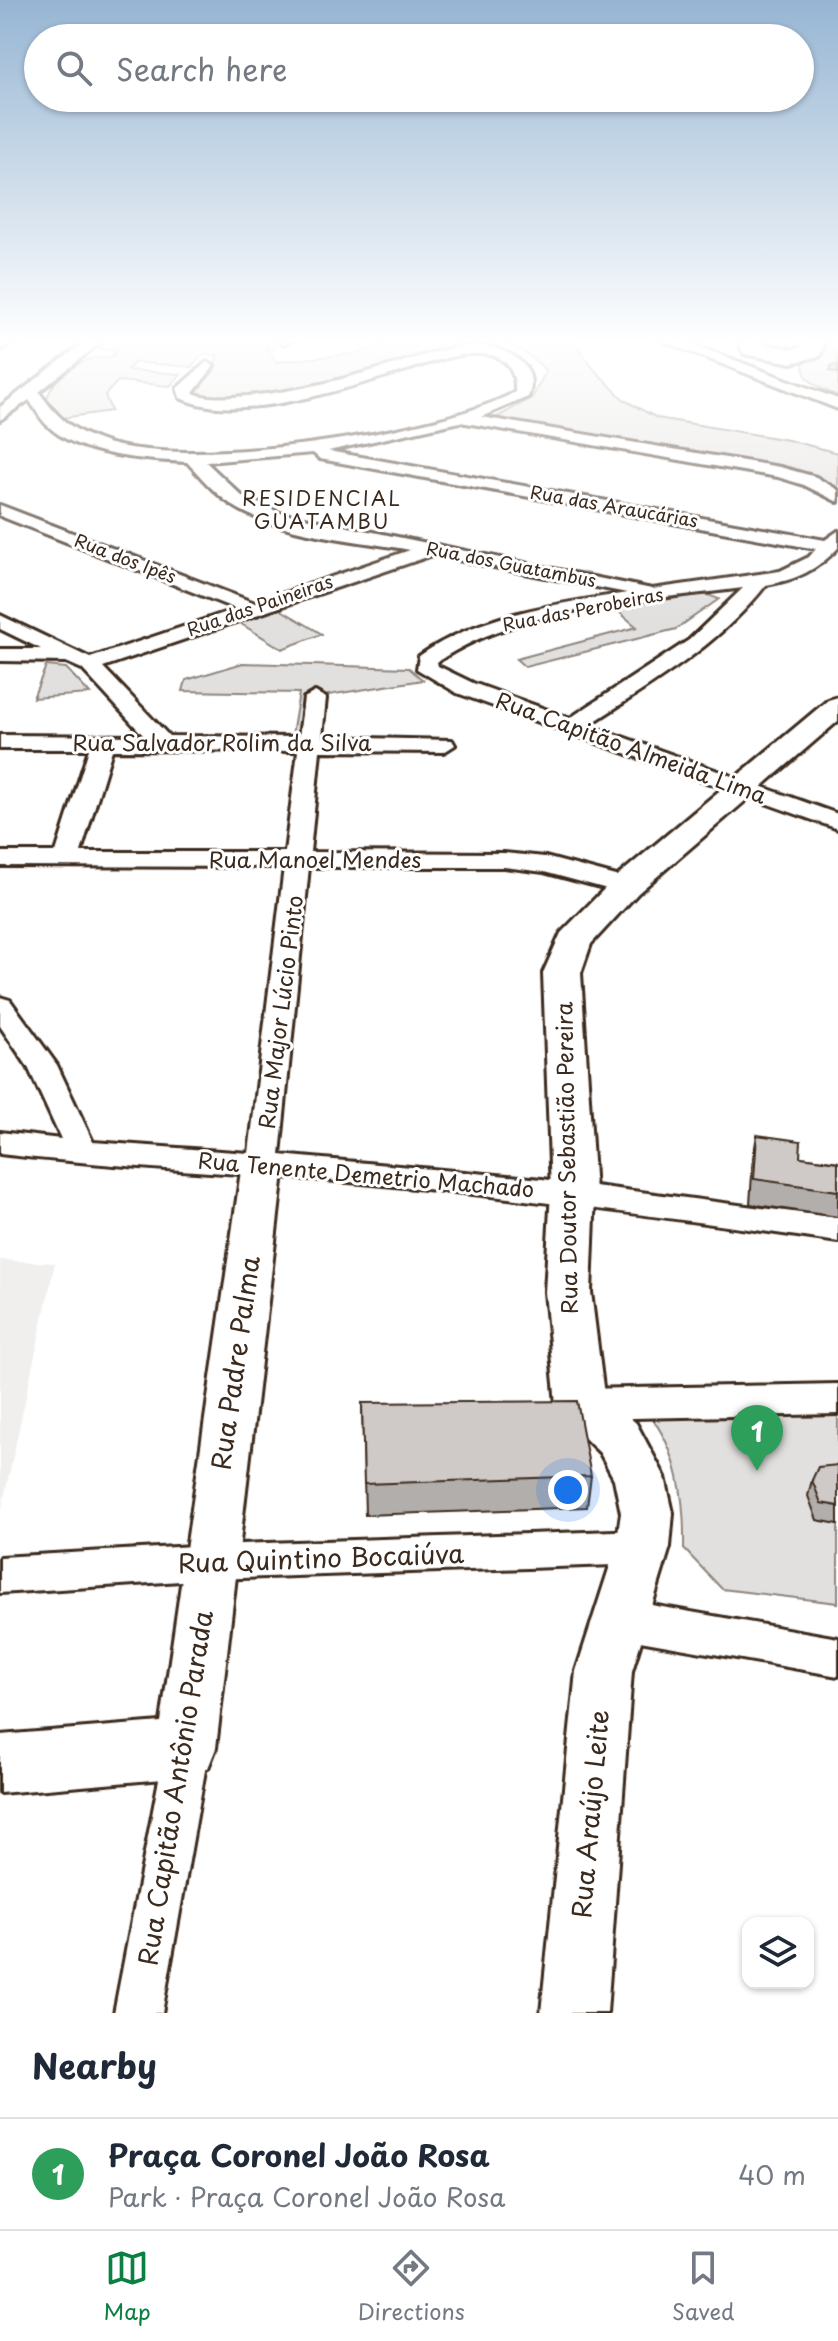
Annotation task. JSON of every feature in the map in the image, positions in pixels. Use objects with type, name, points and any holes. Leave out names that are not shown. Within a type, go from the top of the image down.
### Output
[{"type":"street","points":[[66,432],[84,441],[193,458],[304,451],[392,432]]},
{"type":"street","points":[[540,432],[780,472],[810,481],[838,497]]},
{"type":"street","name":"Rua das Araucárias","points":[[304,451],[834,541]]},
{"type":"street","name":"Rua dos Guatambus","points":[[193,458],[230,499],[253,512],[661,594]]},
{"type":"street","name":"Rua dos Ipês","points":[[0,510],[251,608]]},
{"type":"street","name":"Rua das Perobeiras","points":[[428,669],[426,660],[435,651],[478,632],[519,619],[661,594],[759,581],[806,568],[834,541]]},
{"type":"street","name":"Rua das Paineiras","points":[[81,660],[432,549]]},
{"type":"street","points":[[571,727],[689,649],[728,618],[759,581]]},
{"type":"street","points":[[0,621],[81,660],[162,742]]},
{"type":"street","points":[[0,621],[6,638],[0,645]]},
{"type":"street","points":[[0,655],[81,660]]},
{"type":"street","name":"Rua Capitão Almeida Lima","points":[[428,669],[465,688],[838,822]]},
{"type":"street","name":"Rua Major Lúcio Pinto","points":[[263,1164],[315,698]]},
{"type":"street","name":"Rua Doutor Sebastião Pereira","points":[[581,1404],[568,1292],[573,1192],[562,973],[574,941],[626,886],[837,708]]},
{"type":"street","name":"Rua Salvador Rolim da Silva","points":[[0,742],[444,745]]},
{"type":"street","points":[[66,859],[103,742]]},
{"type":"street","name":"Rua Manoel Mendes","points":[[0,859],[504,860],[545,865],[626,886]]},
{"type":"street","points":[[0,1006],[42,1065],[83,1154]]},
{"type":"street","name":"Rua Tenente Demetrio Machado","points":[[0,1143],[83,1154],[263,1164],[573,1192],[838,1230]]},
{"type":"street","name":"Rua Padre Palma","points":[[211,1562],[263,1164]]},
{"type":"street","points":[[581,1404],[838,1399]]},
{"type":"street","name":"Rua Araújo Leite","points":[[574,2013],[604,1671],[623,1619],[643,1547],[647,1513],[639,1477],[618,1438],[581,1404]]},
{"type":"street","name":"Rua Quintino Bocaiúva","points":[[0,1575],[211,1562],[643,1547]]},
{"type":"street","name":"Rua Capitão Antônio Parada","points":[[138,2013],[187,1748],[211,1562]]},
{"type":"street","points":[[623,1619],[838,1657]]},
{"type":"street","points":[[0,1764],[187,1748]]},
{"type":"shaded area","points":[[558,432],[740,432],[838,453],[838,490],[811,476]]},
{"type":"shaded area","points":[[705,594],[719,599],[676,629],[525,667],[516,659],[637,627],[613,607]]},
{"type":"shaded area","points":[[278,608],[322,634],[282,649],[238,622]]},
{"type":"shaded area","points":[[243,663],[409,668],[423,680],[328,695],[323,735],[292,735],[299,693],[183,691],[186,680]]},
{"type":"shaded area","points":[[46,666],[66,668],[90,694],[33,698]]},
{"type":"shaded area","points":[[0,1260],[55,1263],[0,1516]]},
{"type":"shaded area","points":[[838,1408],[838,1603],[722,1589],[684,1549],[678,1477],[667,1443],[648,1413]]},
{"type":"building","points":[[757,1135],[801,1141],[800,1157],[838,1162],[838,1191],[754,1179]]},
{"type":"building","points":[[577,1401],[591,1476],[364,1484],[362,1403]]},
{"type":"building","points":[[838,1465],[838,1506],[821,1503],[812,1480],[818,1467]]},
{"type":"place","name":"Praça Coronel João Rosa","points":[[757,1471]]},
{"type":"district","name":"RESIDENCIAL GUATAMBU","points":[[322,510]]}]
